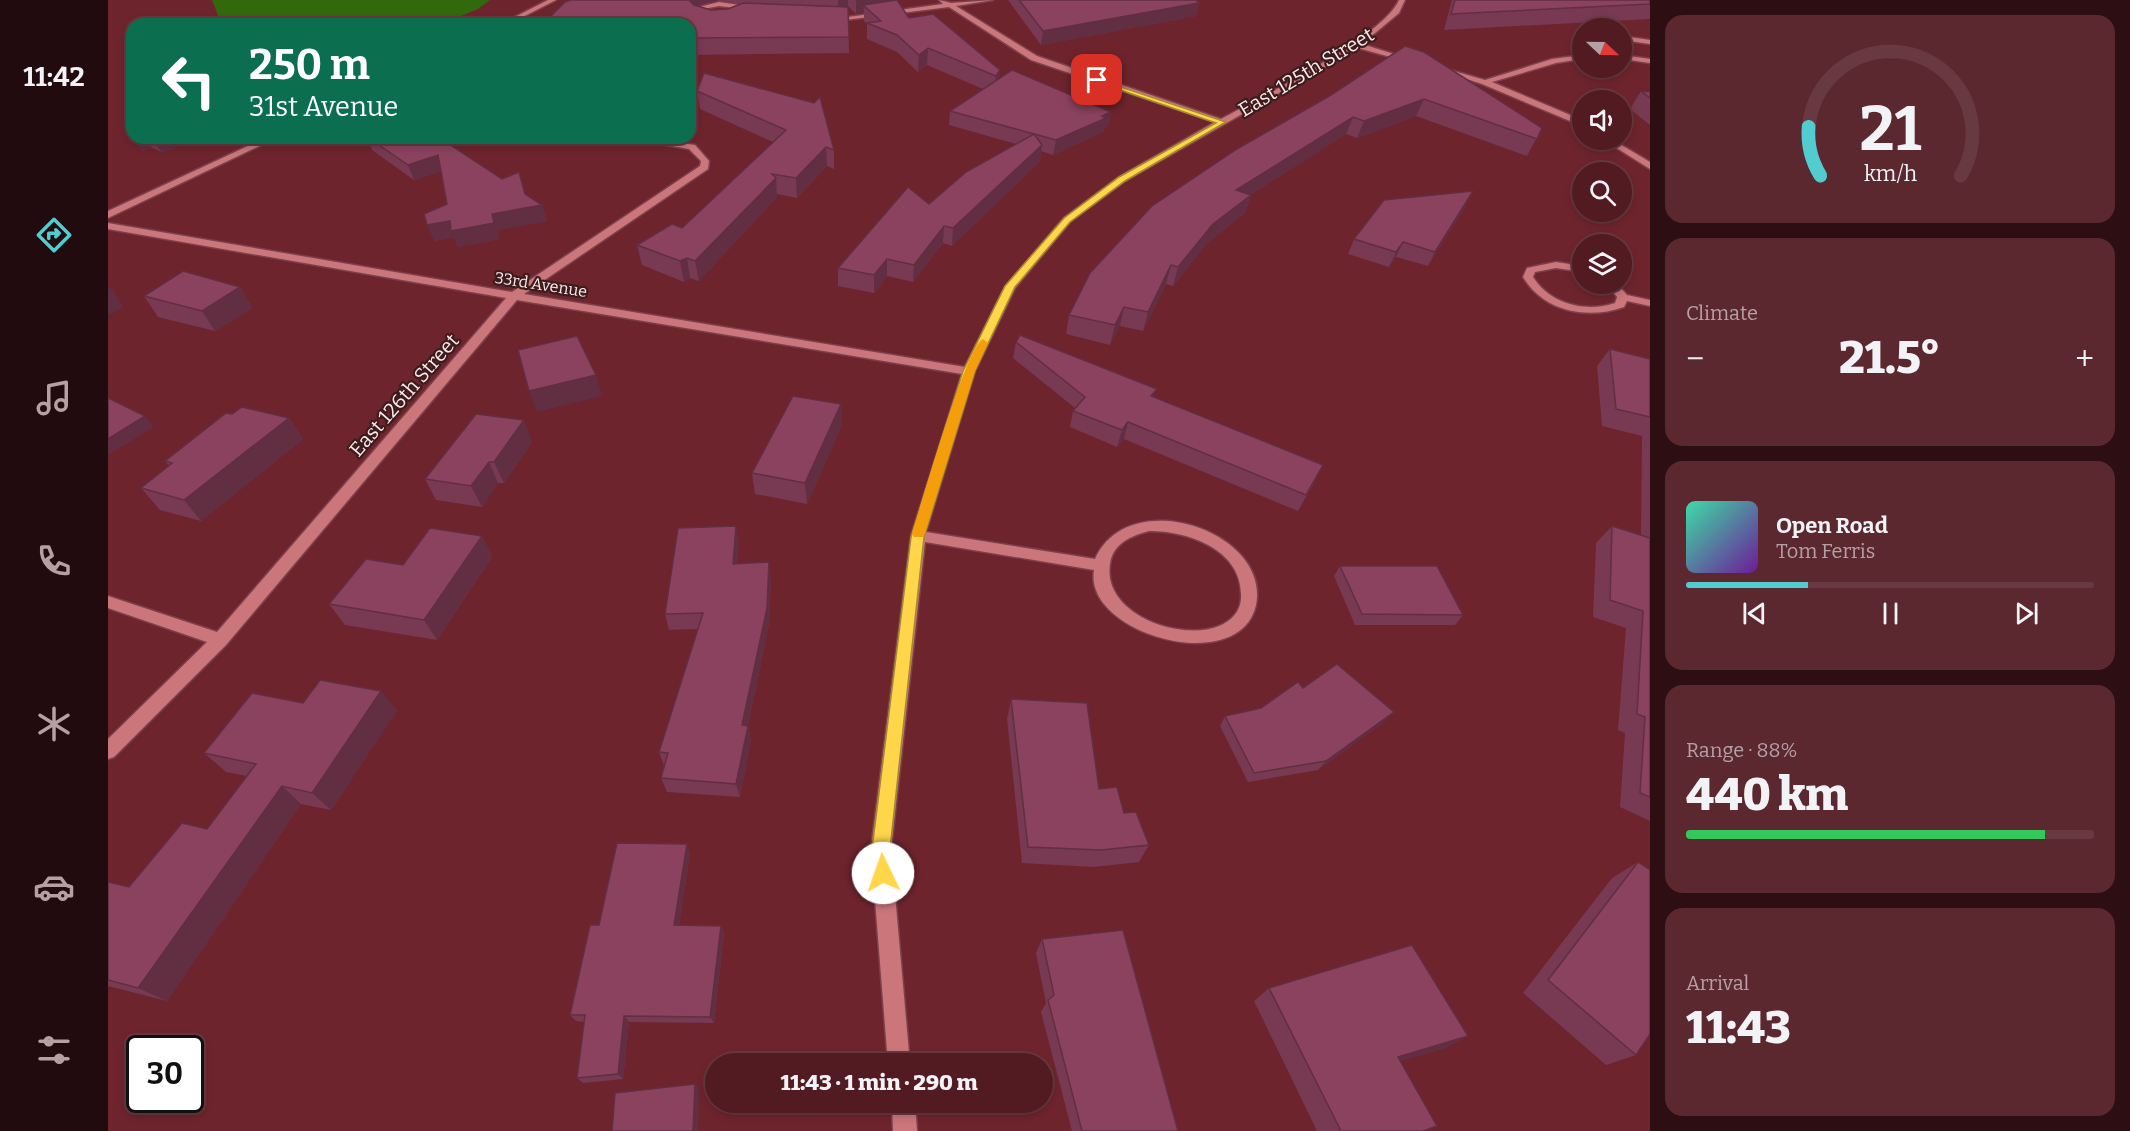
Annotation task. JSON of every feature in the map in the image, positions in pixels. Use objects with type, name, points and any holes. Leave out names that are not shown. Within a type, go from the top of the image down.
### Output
[{"type":"street","points":[[516,18],[553,0]]},
{"type":"street","points":[[942,0],[1034,58],[1222,122]]},
{"type":"street","points":[[817,20],[839,20],[990,0]]},
{"type":"street","name":"East 125th Street","points":[[898,1053],[881,849],[918,537],[969,371],[1010,286],[1067,220],[1122,179],[1357,45],[1397,12],[1402,0]]},
{"type":"street","points":[[745,15],[746,11],[738,6],[719,4],[701,8],[694,14],[703,20],[722,22],[745,15],[755,16]]},
{"type":"street","points":[[1632,39],[1650,42]]},
{"type":"street","points":[[1357,45],[1421,63]]},
{"type":"street","points":[[1485,82],[1555,61],[1572,58]]},
{"type":"street","points":[[1632,59],[1650,62]]},
{"type":"street","points":[[1432,66],[1485,82],[1572,119]]},
{"type":"street","points":[[108,215],[259,144]]},
{"type":"street","name":"East 126th Street","points":[[108,751],[220,640],[514,296],[705,167],[705,161],[692,147],[671,144]]},
{"type":"street","points":[[1624,150],[1650,166]]},
{"type":"street","name":"33rd Avenue","points":[[108,226],[969,371]]},
{"type":"street","points":[[1572,267],[1541,266],[1531,270],[1528,277],[1531,285],[1542,294],[1576,308],[1595,311],[1610,309],[1620,304],[1623,297]]},
{"type":"street","points":[[1621,294],[1623,297],[1650,303]]},
{"type":"street","points":[[1149,526],[1177,527],[1204,535],[1228,550],[1244,571],[1251,592],[1246,613],[1229,629],[1203,638],[1172,636],[1143,626],[1118,609],[1104,587],[1100,565],[1108,546],[1125,532],[1149,526]]},
{"type":"street","points":[[918,537],[1100,565]]},
{"type":"street","points":[[108,602],[220,640]]},
{"type":"street","points":[[904,1113],[905,1131]]},
{"type":"shaded area","points":[[212,0],[490,0],[478,9],[456,18],[217,18]]},
{"type":"building","points":[[571,0],[689,0],[694,5],[711,10],[728,9],[743,3],[848,7],[849,37],[696,38],[696,18],[549,18],[565,2]]},
{"type":"building","points":[[897,0],[909,18],[933,14],[1000,70],[996,76],[928,48],[919,55],[897,35],[867,23],[881,21],[863,5]]},
{"type":"building","points":[[1019,0],[1196,0],[1199,3],[1043,31]]},
{"type":"building","points":[[1455,0],[1650,0],[1650,4],[1451,14]]},
{"type":"building","points":[[1405,46],[1424,52],[1542,128],[1537,139],[1424,99],[1364,121],[1353,117],[1236,190],[1251,195],[1213,224],[1178,267],[1171,265],[1148,312],[1124,307],[1115,325],[1069,315],[1090,273],[1152,206],[1237,149],[1331,95]]},
{"type":"building","points":[[1012,70],[1111,112],[1102,116],[1106,118],[1056,140],[950,111]]},
{"type":"building","points":[[704,73],[814,103],[820,97],[834,150],[826,147],[796,178],[772,174],[776,178],[695,261],[687,258],[680,261],[637,245],[672,224],[682,228],[786,130],[697,91]]},
{"type":"building","points":[[1641,91],[1650,92],[1650,98]]},
{"type":"building","points":[[1034,134],[1042,145],[953,228],[944,226],[914,265],[887,259],[874,275],[838,268],[908,187],[929,204],[966,172]]},
{"type":"building","points":[[378,144],[449,144],[502,179],[519,172],[525,194],[542,205],[492,214],[494,223],[451,231],[450,221],[427,225],[424,214],[447,204],[438,155],[408,165]]},
{"type":"building","points":[[1473,191],[1435,252],[1403,242],[1396,252],[1354,239],[1384,200]]},
{"type":"building","points":[[183,271],[240,287],[202,311],[144,296]]},
{"type":"building","points":[[1020,335],[1157,389],[1151,396],[1323,465],[1306,495],[1128,422],[1122,430],[1073,411],[1085,397],[1016,342]]},
{"type":"building","points":[[577,336],[596,375],[529,391],[518,350]]},
{"type":"building","points":[[1610,349],[1650,359],[1650,417],[1616,409]]},
{"type":"building","points":[[793,396],[841,404],[805,483],[752,473]]},
{"type":"building","points":[[108,398],[145,416],[108,439]]},
{"type":"building","points":[[242,407],[289,418],[184,500],[141,488],[172,463],[165,461],[226,413],[232,414]]},
{"type":"building","points":[[476,414],[524,420],[494,462],[489,462],[471,486],[425,479]]},
{"type":"building","points":[[736,526],[733,564],[769,562],[767,608],[742,725],[748,726],[736,784],[661,778],[668,753],[659,752],[703,613],[665,614],[678,528]]},
{"type":"building","points":[[1612,526],[1650,538],[1650,797],[1640,793],[1645,717],[1637,714],[1643,611],[1610,600]]},
{"type":"building","points":[[430,528],[482,536],[424,620],[329,604],[366,559],[403,565]]},
{"type":"building","points":[[1340,566],[1437,566],[1463,615],[1362,614]]},
{"type":"building","points":[[1337,664],[1394,712],[1326,761],[1254,773],[1225,716],[1261,708],[1298,682],[1303,688]]},
{"type":"building","points":[[320,680],[381,691],[312,793],[282,786],[138,988],[108,980],[108,882],[129,887],[182,823],[207,829],[256,764],[204,753],[252,693],[303,703]]},
{"type":"building","points":[[1011,699],[1087,703],[1099,789],[1117,787],[1124,813],[1136,812],[1149,845],[1101,850],[1028,847]]},
{"type":"building","points":[[617,843],[687,844],[674,925],[721,926],[710,1017],[624,1016],[618,1074],[577,1078],[585,1015],[570,1015],[590,925],[599,925]]},
{"type":"building","points":[[1638,862],[1650,870],[1650,1034],[1636,1055],[1548,980]]},
{"type":"building","points":[[1123,930],[1178,1131],[1082,1131],[1048,1000],[1054,995],[1042,939]]},
{"type":"building","points":[[1412,945],[1468,1036],[1398,1057],[1437,1126],[1423,1131],[1341,1131],[1269,988]]},
{"type":"building","points":[[695,1084],[693,1131],[612,1131],[615,1093]]},
{"type":"slow traffic","points":[[919,533],[969,371],[983,343]]},
{"type":"route","points":[[883,873],[881,849],[918,537],[969,371],[1010,286],[1067,220],[1122,179],[1222,122],[1097,80]]}]
